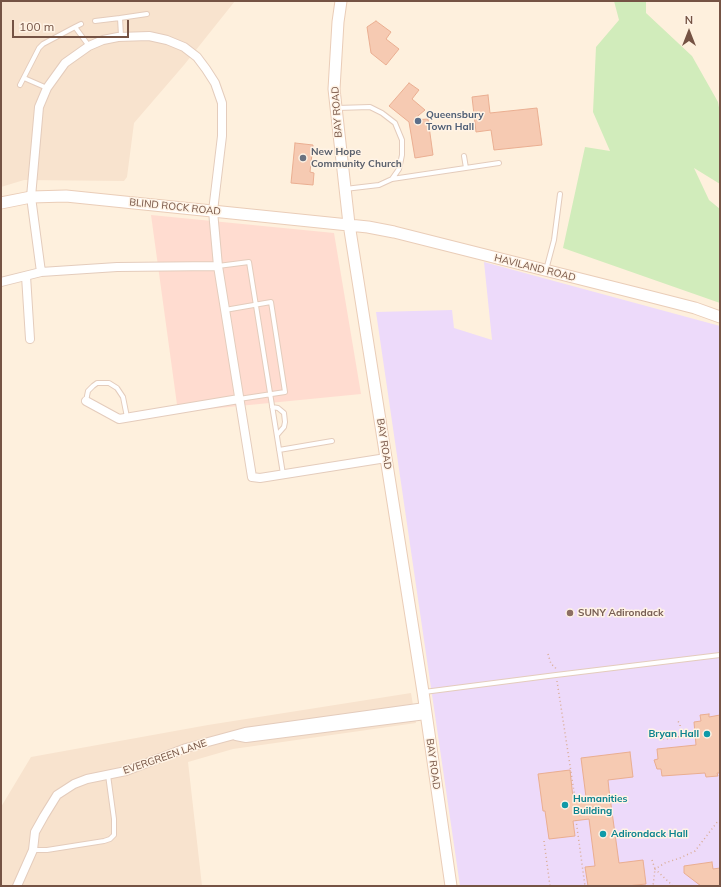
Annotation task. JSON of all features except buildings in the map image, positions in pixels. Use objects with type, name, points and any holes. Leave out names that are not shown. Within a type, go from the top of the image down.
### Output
[{"type":"street","name":"BAY ROAD","points":[[341,1],[338,22],[334,89],[349,224],[424,692],[451,886]]},
{"type":"street","points":[[42,272],[31,197],[39,107],[47,88],[64,63],[89,46],[103,40],[122,36],[148,36],[167,40],[184,47],[197,57],[206,69],[215,83],[222,103],[222,136],[213,211],[218,266],[252,477],[260,478],[386,458]]},
{"type":"street","name":"BLIND ROCK ROAD","points":[[1,203],[31,197],[66,196],[349,224]]},
{"type":"street","name":"HAVILAND ROAD","points":[[349,224],[394,232],[546,270],[695,308],[720,318]]},
{"type":"street","points":[[1,282],[42,272],[117,267],[218,266]]},
{"type":"street","points":[[26,276],[30,339]]},
{"type":"street","points":[[86,401],[118,419],[239,399]]},
{"type":"street","name":"EVERGREEN LANE","points":[[17,886],[33,850],[35,832],[50,804],[57,795],[74,784],[126,771],[186,748],[214,740],[234,736],[246,738],[426,711]]},
{"type":"lane","points":[[95,21],[147,14]]},
{"type":"lane","points":[[120,18],[122,36]]},
{"type":"lane","points":[[20,85],[41,46],[81,24]]},
{"type":"lane","points":[[75,27],[89,46]]},
{"type":"lane","points":[[24,78],[47,88]]},
{"type":"lane","points":[[336,108],[370,107],[382,112],[394,123],[402,140],[402,154],[399,169],[392,179]]},
{"type":"lane","points":[[464,156],[466,168]]},
{"type":"lane","points":[[345,189],[379,185],[392,179],[500,163]]},
{"type":"lane","points":[[546,270],[554,240],[560,194]]},
{"type":"lane","points":[[218,266],[249,262],[283,474]]},
{"type":"lane","points":[[225,310],[271,302],[285,392],[239,399]]},
{"type":"lane","points":[[86,401],[88,391],[93,386],[97,383],[109,383],[114,386],[123,397],[127,417]]},
{"type":"lane","points":[[272,408],[278,408],[284,413],[284,427],[277,435]]},
{"type":"lane","points":[[279,450],[332,441]]},
{"type":"lane","points":[[424,692],[556,674],[720,655]]},
{"type":"lane","points":[[33,850],[47,850],[110,839],[114,835],[114,819],[108,775]]},
{"type":"path","points":[[548,654],[551,664],[556,669]]},
{"type":"path","points":[[557,679],[575,798]]},
{"type":"path","points":[[659,738],[678,738],[681,734],[678,721]]},
{"type":"path","points":[[576,820],[585,886]]},
{"type":"path","points":[[655,869],[665,863],[695,851],[720,820]]},
{"type":"path","points":[[544,841],[550,886]]},
{"type":"path","points":[[652,860],[655,869],[653,886]]},
{"type":"path","points":[[655,869],[673,886]]},
{"type":"shaded area","points":[[1,1],[235,1],[184,65],[134,123],[127,177],[124,181],[24,180],[1,187]]},
{"type":"shaded area","points":[[151,215],[334,233],[361,394],[178,412]]},
{"type":"shaded area","name":"SUNY Adirondack","points":[[484,262],[720,326],[720,886],[460,886],[376,312],[452,310],[454,328],[492,340]]},
{"type":"shaded area","points":[[411,693],[416,723],[233,749],[188,762],[202,886],[1,886],[1,807],[31,757],[208,725]]},
{"type":"green space","points":[[614,1],[646,1],[646,13],[692,56],[718,102],[720,113],[720,184],[694,168],[709,200],[720,209],[720,303],[563,248],[585,147],[610,151],[593,112],[596,47],[619,20]]},
{"type":"place","name":"Queensbury Town Hall","points":[[418,121]]},
{"type":"place","name":"New Hope Community Church","points":[[303,158]]},
{"type":"place","name":"SUNY Adirondack","points":[[570,613]]},
{"type":"place","name":"Bryan Hall","points":[[707,734]]},
{"type":"place","name":"Humanities Building","points":[[565,805]]},
{"type":"place","name":"Adirondack Hall","points":[[603,834]]}]
